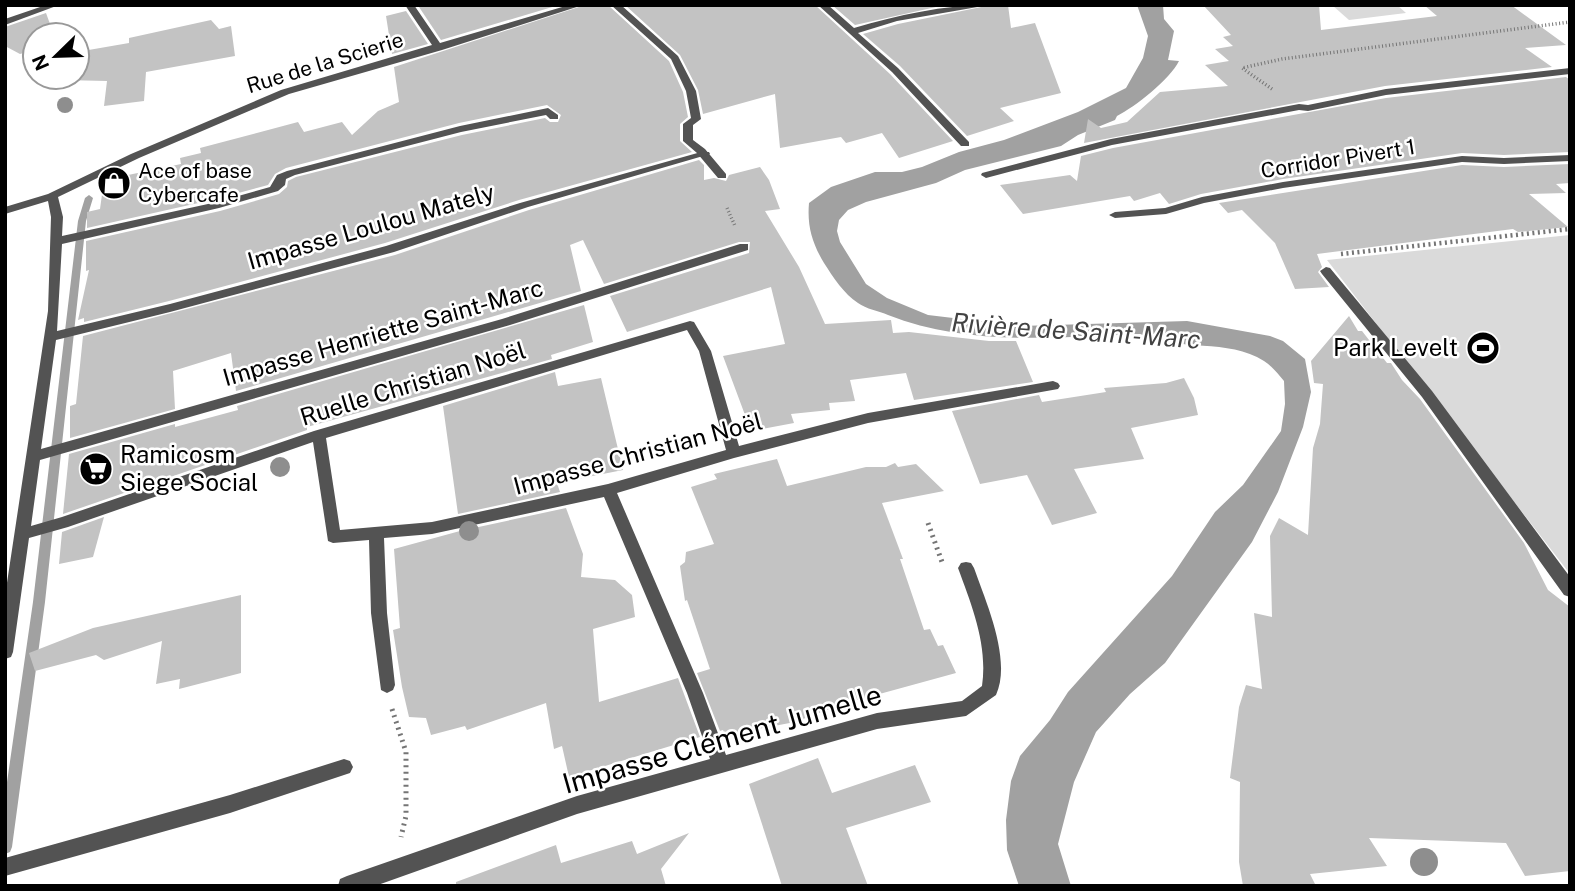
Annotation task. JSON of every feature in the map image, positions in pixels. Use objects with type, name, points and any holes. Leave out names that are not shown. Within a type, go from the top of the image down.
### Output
[{"type":"street","points":[[5,22],[55,5]]},
{"type":"street","points":[[409,5],[439,48]]},
{"type":"street","name":"Rue de la Scierie","points":[[5,211],[52,196],[135,156],[285,92],[439,48],[560,8],[579,5]]},
{"type":"street","points":[[615,5],[675,58],[691,91],[696,119],[688,124],[688,141],[705,154],[722,176]]},
{"type":"street","points":[[822,5],[895,70],[965,144]]},
{"type":"street","points":[[854,31],[896,18],[985,5]]},
{"type":"street","points":[[986,176],[1088,146],[1185,127],[1299,107],[1315,107],[1386,92],[1570,71]]},
{"type":"street","points":[[57,241],[219,205],[274,189],[279,186],[281,177],[291,173],[460,129],[548,111],[554,117]]},
{"type":"street","name":"Impasse Loulou Mately","points":[[50,337],[390,249],[524,205],[705,154]]},
{"type":"street","name":"Corridor Pivert 1","points":[[1115,215],[1166,211],[1202,200],[1283,185],[1462,159],[1504,161],[1570,158]]},
{"type":"street","points":[[5,652],[15,543],[34,456],[57,284],[57,217],[52,196]]},
{"type":"street","name":"Impasse Henriette Saint-Marc","points":[[34,456],[506,322],[744,247]]},
{"type":"street","points":[[1326,271],[1419,384],[1570,590]]},
{"type":"street","name":"Ruelle Christian Noël","points":[[15,543],[38,530],[319,435],[690,325],[705,351],[734,453]]},
{"type":"street","name":"Impasse Christian Noël","points":[[319,435],[333,537],[432,528],[608,490],[868,418],[1054,386]]},
{"type":"street","points":[[608,490],[695,693],[720,763]]},
{"type":"street","points":[[376,534],[379,613],[387,685]]},
{"type":"street","name":"Impasse Clément Jumelle","points":[[347,886],[577,805],[720,763],[877,721],[966,708],[990,690],[995,670],[979,605],[966,568]]},
{"type":"street","points":[[8,867],[230,804],[344,767]]},
{"type":"path","points":[[1275,91],[1242,68],[1282,59],[1570,22]]},
{"type":"path","points":[[1326,271],[1321,263],[1323,258],[1331,256],[1570,229]]},
{"type":"path","points":[[387,685],[389,702],[401,729],[406,752],[406,816],[399,848],[398,869]]},
{"type":"shaded area","points":[[1332,5],[1397,5],[1406,13],[1349,20]]},
{"type":"shaded area","name":"Park Levelt","points":[[1570,235],[1570,574],[1327,260]]},
{"type":"water","name":"Rivière de Saint-Marc","points":[[1137,5],[1163,5],[1164,19],[1174,31],[1168,60],[1179,61],[1160,84],[1115,120],[1078,135],[1061,146],[965,170],[936,183],[866,202],[848,210],[839,220],[837,231],[840,242],[866,284],[887,298],[928,315],[1021,326],[1187,321],[1270,336],[1283,341],[1305,359],[1311,392],[1303,427],[1278,492],[1252,542],[1165,663],[1130,694],[1096,732],[1074,782],[1058,844],[1071,886],[1019,886],[1007,850],[1006,820],[1011,781],[1020,756],[1050,720],[1068,692],[1172,576],[1215,512],[1243,485],[1281,431],[1285,404],[1284,381],[1264,361],[1250,354],[1219,347],[1171,343],[1140,334],[1044,338],[981,336],[919,325],[869,308],[848,295],[824,263],[811,234],[809,203],[831,187],[875,172],[902,172],[922,167],[959,152],[1004,140],[1078,112],[1126,88],[1143,58],[1148,36]]},
{"type":"building","points":[[559,5],[441,40],[419,7]]},
{"type":"building","points":[[585,5],[608,5],[669,61],[683,92],[688,117],[680,124],[680,141],[692,152],[519,200],[385,243],[169,301],[84,322],[84,318],[78,320],[89,270],[86,271],[86,241],[220,211],[279,194],[287,187],[288,181],[296,177],[462,135],[545,118],[550,122],[558,122],[561,115],[547,105],[459,123],[286,168],[275,174],[268,185],[87,228],[87,212],[100,209],[104,180],[181,164],[180,158],[201,153],[200,148],[298,122],[304,132],[342,122],[352,135],[378,111],[399,102],[394,67]]},
{"type":"building","points":[[625,5],[815,5],[890,74],[953,141],[899,158],[882,133],[846,143],[841,137],[780,148],[775,94],[703,114],[698,90],[680,55]]},
{"type":"building","points":[[832,5],[945,5],[855,25]]},
{"type":"building","points":[[991,5],[1008,5],[1011,28],[1035,23],[1061,93],[1000,108],[1014,121],[967,136],[900,66],[863,34]]},
{"type":"building","points":[[1203,5],[1319,5],[1321,30],[1437,16],[1424,5],[1511,5],[1566,45],[1525,48],[1552,67],[1385,86],[1084,143],[1088,119],[1101,128],[1127,122],[1160,92],[1228,86],[1205,65],[1229,61],[1215,49],[1233,46],[1223,37],[1231,35]]},
{"type":"building","points":[[406,11],[428,44],[392,54],[386,16]]},
{"type":"building","points":[[46,13],[49,21],[23,21]]},
{"type":"building","points":[[211,20],[219,29],[231,26],[235,56],[146,72],[144,101],[104,106],[107,81],[91,81],[91,50],[129,43],[129,38]]},
{"type":"building","points":[[21,22],[21,54],[5,46],[5,27]]},
{"type":"building","points":[[1566,77],[1570,80],[1570,152],[1504,155],[1462,153],[1283,179],[1201,194],[1169,204],[1160,193],[1134,201],[1130,196],[1023,214],[1000,185],[1070,175],[1077,181],[1081,156],[1113,148],[1386,98]]},
{"type":"building","points":[[699,160],[704,165],[704,180],[714,178],[726,181],[729,175],[760,167],[769,180],[780,209],[765,211],[799,267],[825,324],[891,320],[893,333],[1016,341],[1033,382],[914,400],[906,373],[850,380],[855,401],[829,403],[830,410],[791,414],[794,423],[751,431],[723,356],[785,344],[771,287],[627,332],[610,296],[749,253],[750,242],[739,242],[604,284],[583,240],[570,245],[581,291],[236,391],[231,353],[173,371],[175,409],[70,438],[70,406],[76,404],[83,336],[395,255],[529,210]]},
{"type":"building","points":[[1570,164],[1570,183],[1556,184],[1566,193],[1529,194],[1568,227],[1518,232],[1513,229],[1317,254],[1322,267],[1318,272],[1329,287],[1295,289],[1275,243],[1242,210],[1228,213],[1219,203],[1462,165],[1504,167]]},
{"type":"building","points":[[584,305],[593,342],[551,355],[552,359],[307,427],[307,430],[63,514],[69,454],[175,424],[175,427],[238,410],[237,406]]},
{"type":"building","points":[[1349,316],[1358,331],[1362,331],[1420,399],[1524,543],[1548,590],[1570,607],[1570,871],[1525,876],[1506,843],[1369,838],[1387,866],[1310,874],[1316,886],[1243,886],[1239,862],[1240,782],[1230,778],[1239,707],[1246,685],[1262,689],[1254,613],[1272,617],[1270,536],[1279,518],[1308,535],[1313,448],[1320,424],[1323,384],[1314,383],[1311,361]]},
{"type":"building","points":[[555,372],[558,386],[601,378],[623,470],[557,483],[560,492],[458,514],[443,406]]},
{"type":"building","points":[[1184,378],[1194,398],[1198,415],[1131,428],[1144,459],[1074,469],[1097,513],[1052,525],[1027,475],[980,484],[952,411],[1039,395],[1042,402],[1106,392],[1104,388],[1166,383]]},
{"type":"building","points":[[777,459],[787,486],[866,467],[886,467],[895,463],[898,467],[916,464],[944,491],[882,503],[903,559],[900,559],[924,630],[930,629],[938,646],[943,645],[956,673],[843,704],[795,722],[725,735],[723,730],[720,731],[697,673],[710,669],[687,600],[685,601],[680,566],[685,562],[686,552],[714,544],[691,487],[717,479],[714,474]]},
{"type":"building","points":[[566,508],[583,554],[581,577],[615,580],[632,595],[635,617],[593,629],[599,702],[678,678],[700,737],[569,777],[562,746],[554,749],[546,703],[467,730],[465,726],[431,735],[426,718],[409,717],[393,630],[400,628],[394,549],[460,531]]},
{"type":"building","points":[[104,517],[93,557],[59,564],[62,532]]},
{"type":"building","points":[[241,595],[241,673],[179,689],[180,679],[156,684],[162,641],[104,660],[96,655],[35,671],[29,653],[93,628]]},
{"type":"building","points":[[818,758],[832,793],[915,765],[931,802],[846,828],[868,886],[782,886],[749,784]]},
{"type":"building","points":[[689,833],[661,869],[666,886],[456,886],[456,882],[556,845],[561,863],[632,841],[637,854]]},
{"type":"waterway","points":[[5,847],[39,602],[82,221],[89,198]]},
{"type":"place","name":"Ace of base Cybercafe","points":[[114,183]]},
{"type":"place","name":"Park Levelt","points":[[1483,348]]},
{"type":"place","name":"Ramicosm Siege Social","points":[[96,469]]}]
